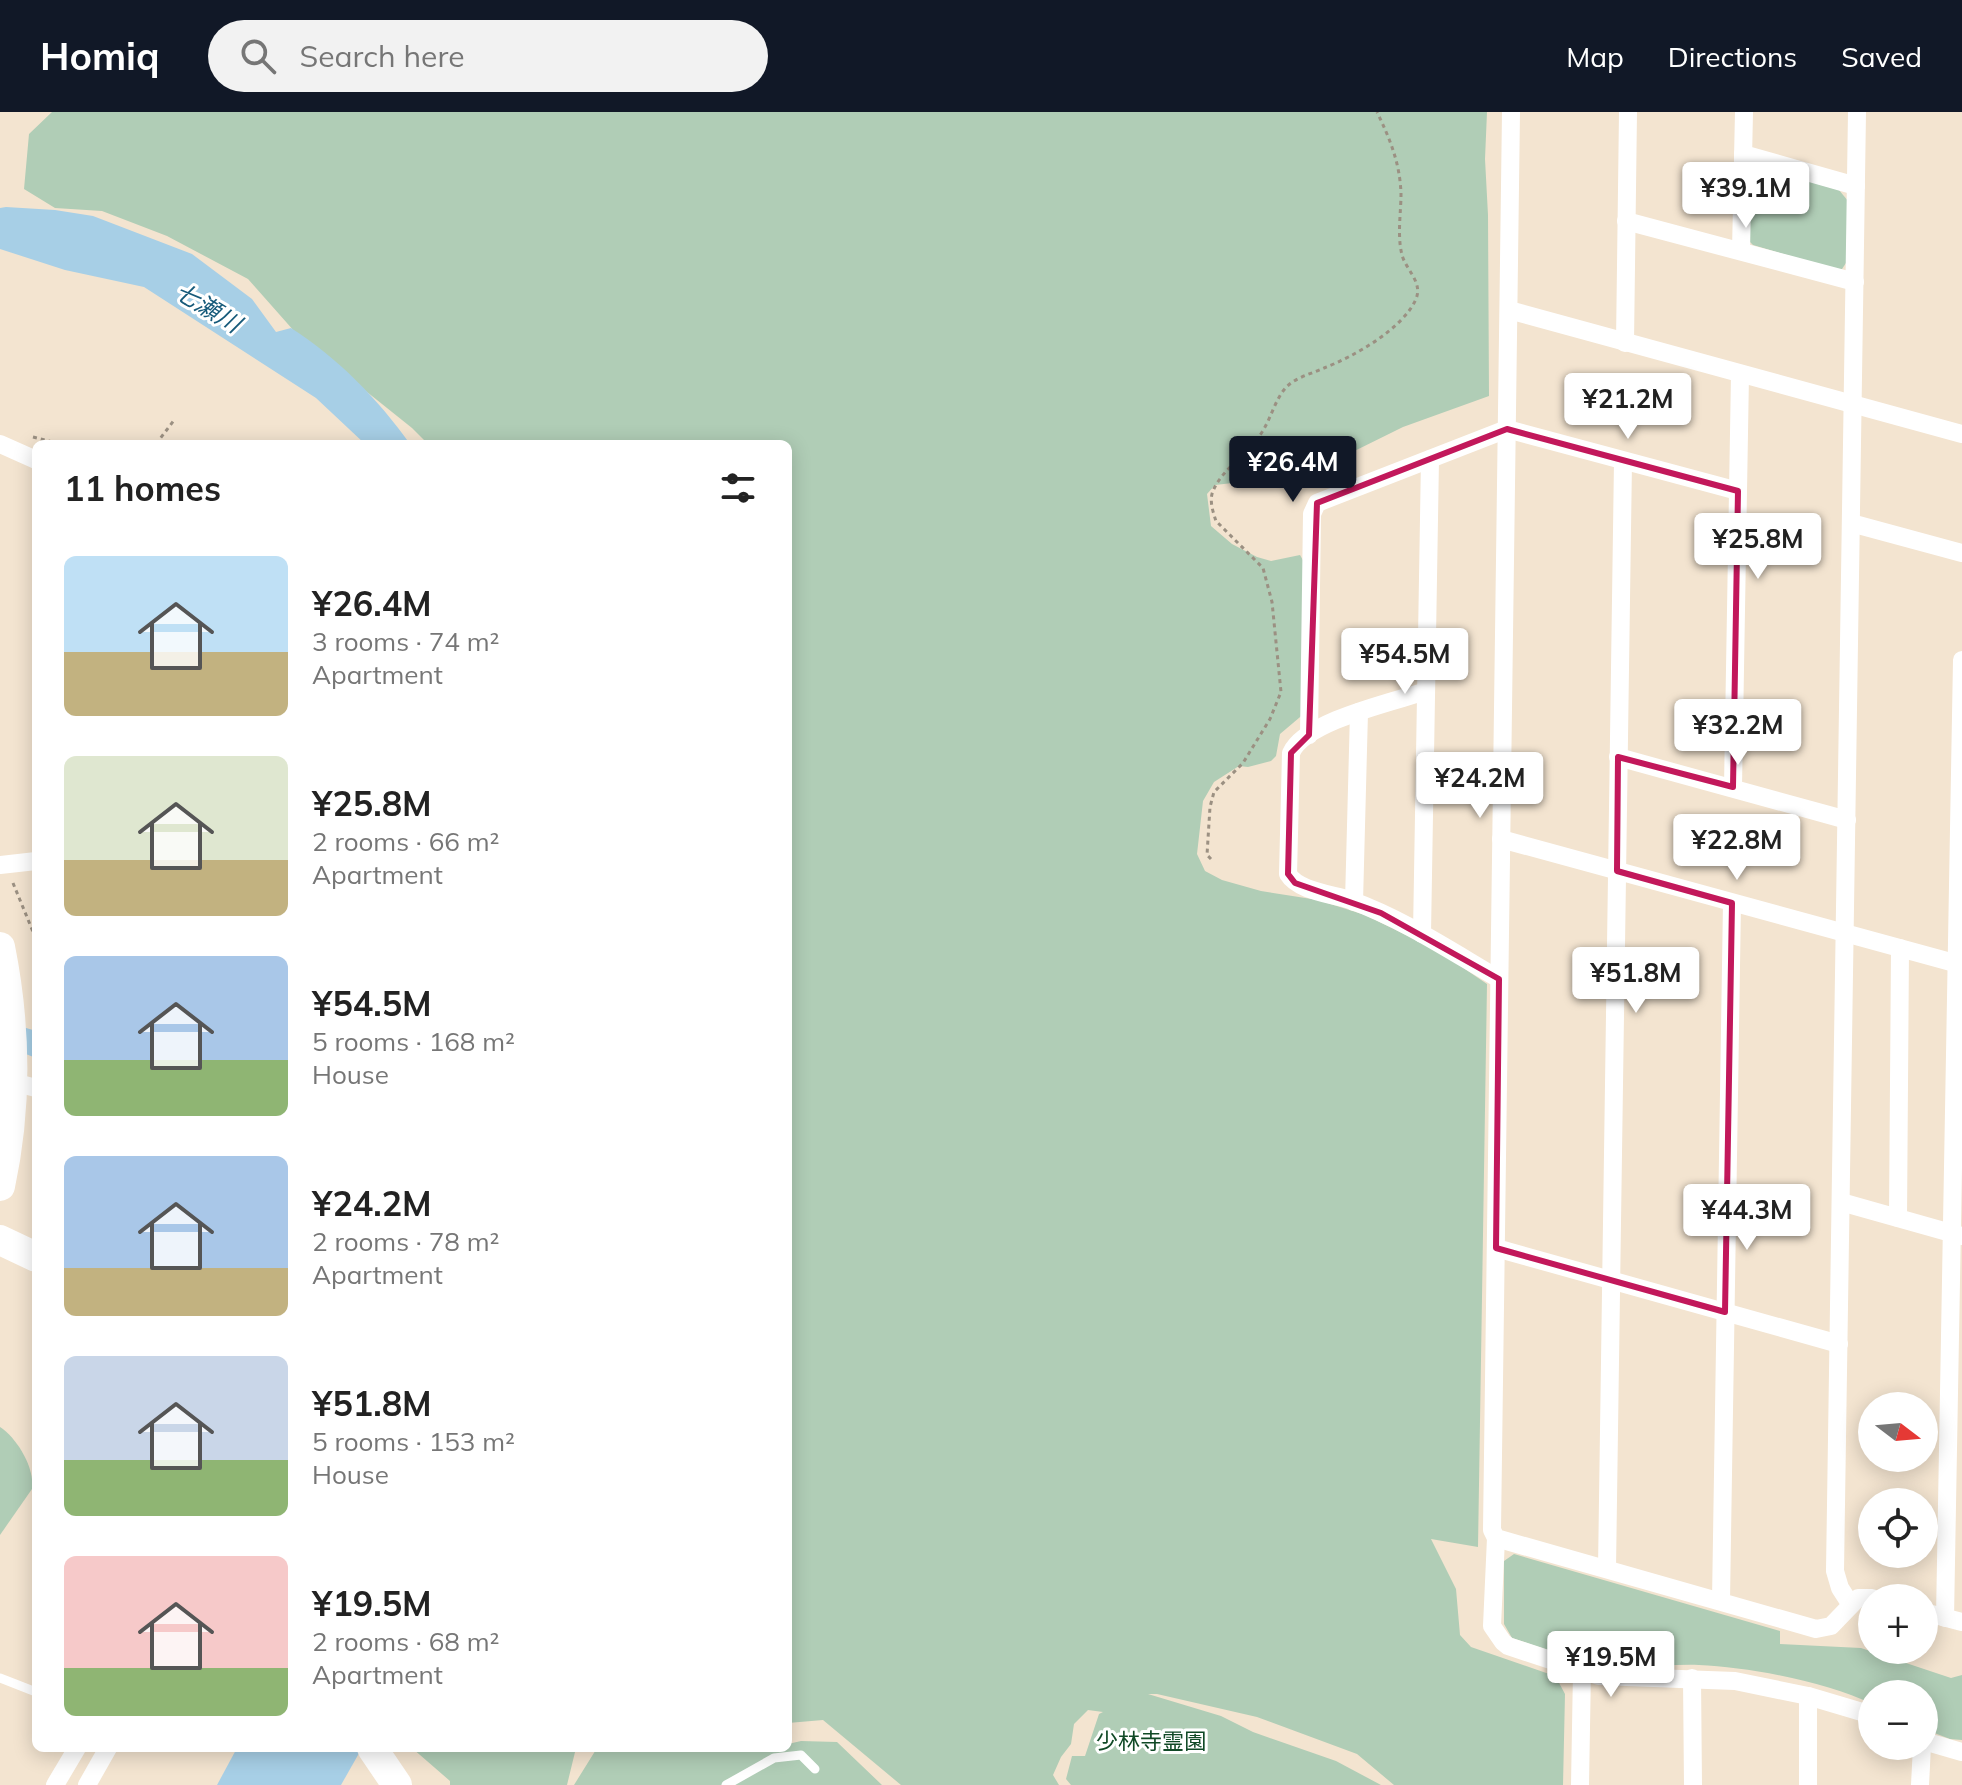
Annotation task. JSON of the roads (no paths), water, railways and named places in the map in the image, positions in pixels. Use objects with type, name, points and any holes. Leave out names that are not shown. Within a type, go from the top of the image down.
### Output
[{"type":"highway","points":[[0,947],[20,1081],[0,1186]]},
{"type":"highway","points":[[0,1240],[32,1255]]},
{"type":"highway","points":[[375,1752],[397,1785]]},
{"type":"street","points":[[1511,112],[1492,1530],[1496,1538],[1492,1626],[1508,1646],[1582,1671],[1608,1677],[1735,1681],[1808,1696],[1858,1711]]},
{"type":"street","points":[[1625,343],[1628,112]]},
{"type":"street","points":[[1741,251],[1744,112]]},
{"type":"street","points":[[1851,1605],[1840,1588],[1835,1571],[1857,112]]},
{"type":"street","points":[[1743,154],[1856,186]]},
{"type":"street","points":[[1626,221],[1855,282]]},
{"type":"street","points":[[1509,310],[1962,434]]},
{"type":"street","points":[[1733,787],[1740,374]]},
{"type":"street","points":[[1309,735],[1313,508],[1317,503],[1507,429],[1738,491]]},
{"type":"street","points":[[0,444],[32,458]]},
{"type":"street","points":[[1422,934],[1430,459]]},
{"type":"street","points":[[1607,1569],[1623,461]]},
{"type":"street","points":[[1851,523],[1962,553]]},
{"type":"street","points":[[1954,1620],[1962,660]]},
{"type":"street","points":[[1426,691],[1331,721],[1296,745],[1291,753],[1288,874],[1295,883],[1354,902],[1422,934],[1499,979]]},
{"type":"street","points":[[1354,902],[1359,712]]},
{"type":"street","points":[[1618,757],[1847,820]]},
{"type":"street","points":[[1501,839],[1960,965]]},
{"type":"street","points":[[3,865],[32,861]]},
{"type":"street","points":[[1721,1601],[1732,903]]},
{"type":"street","points":[[1898,1218],[1900,948]]},
{"type":"street","points":[[1841,1202],[1957,1234]]},
{"type":"street","points":[[1496,1248],[1839,1344]]},
{"type":"street","points":[[1496,1538],[1822,1629],[1831,1626],[1858,1599]]},
{"type":"street","points":[[1580,1785],[1582,1671]]},
{"type":"street","points":[[1692,1678],[1693,1785]]},
{"type":"street","points":[[1808,1696],[1808,1785]]},
{"type":"street","points":[[1938,1747],[1962,1752]]},
{"type":"street","points":[[55,1785],[75,1752]]},
{"type":"street","points":[[87,1785],[106,1752]]},
{"type":"street","points":[[1920,1785],[1922,1760]]},
{"type":"lane","points":[[0,1678],[32,1690]]},
{"type":"lane","points":[[726,1785],[774,1758],[801,1755],[815,1769]]},
{"type":"water","name":"七瀬川","points":[[0,208],[55,210],[93,216],[192,254],[252,299],[276,332],[291,328],[341,366],[371,395],[407,440],[361,440],[316,398],[144,287],[65,270],[0,249]]},
{"type":"water","points":[[0,1020],[32,1030],[32,1056],[0,1044]]},
{"type":"water","points":[[235,1752],[360,1752],[341,1785],[217,1785]]},
{"type":"park label","name":"少林寺霊園","points":[[1151,1741]]}]
